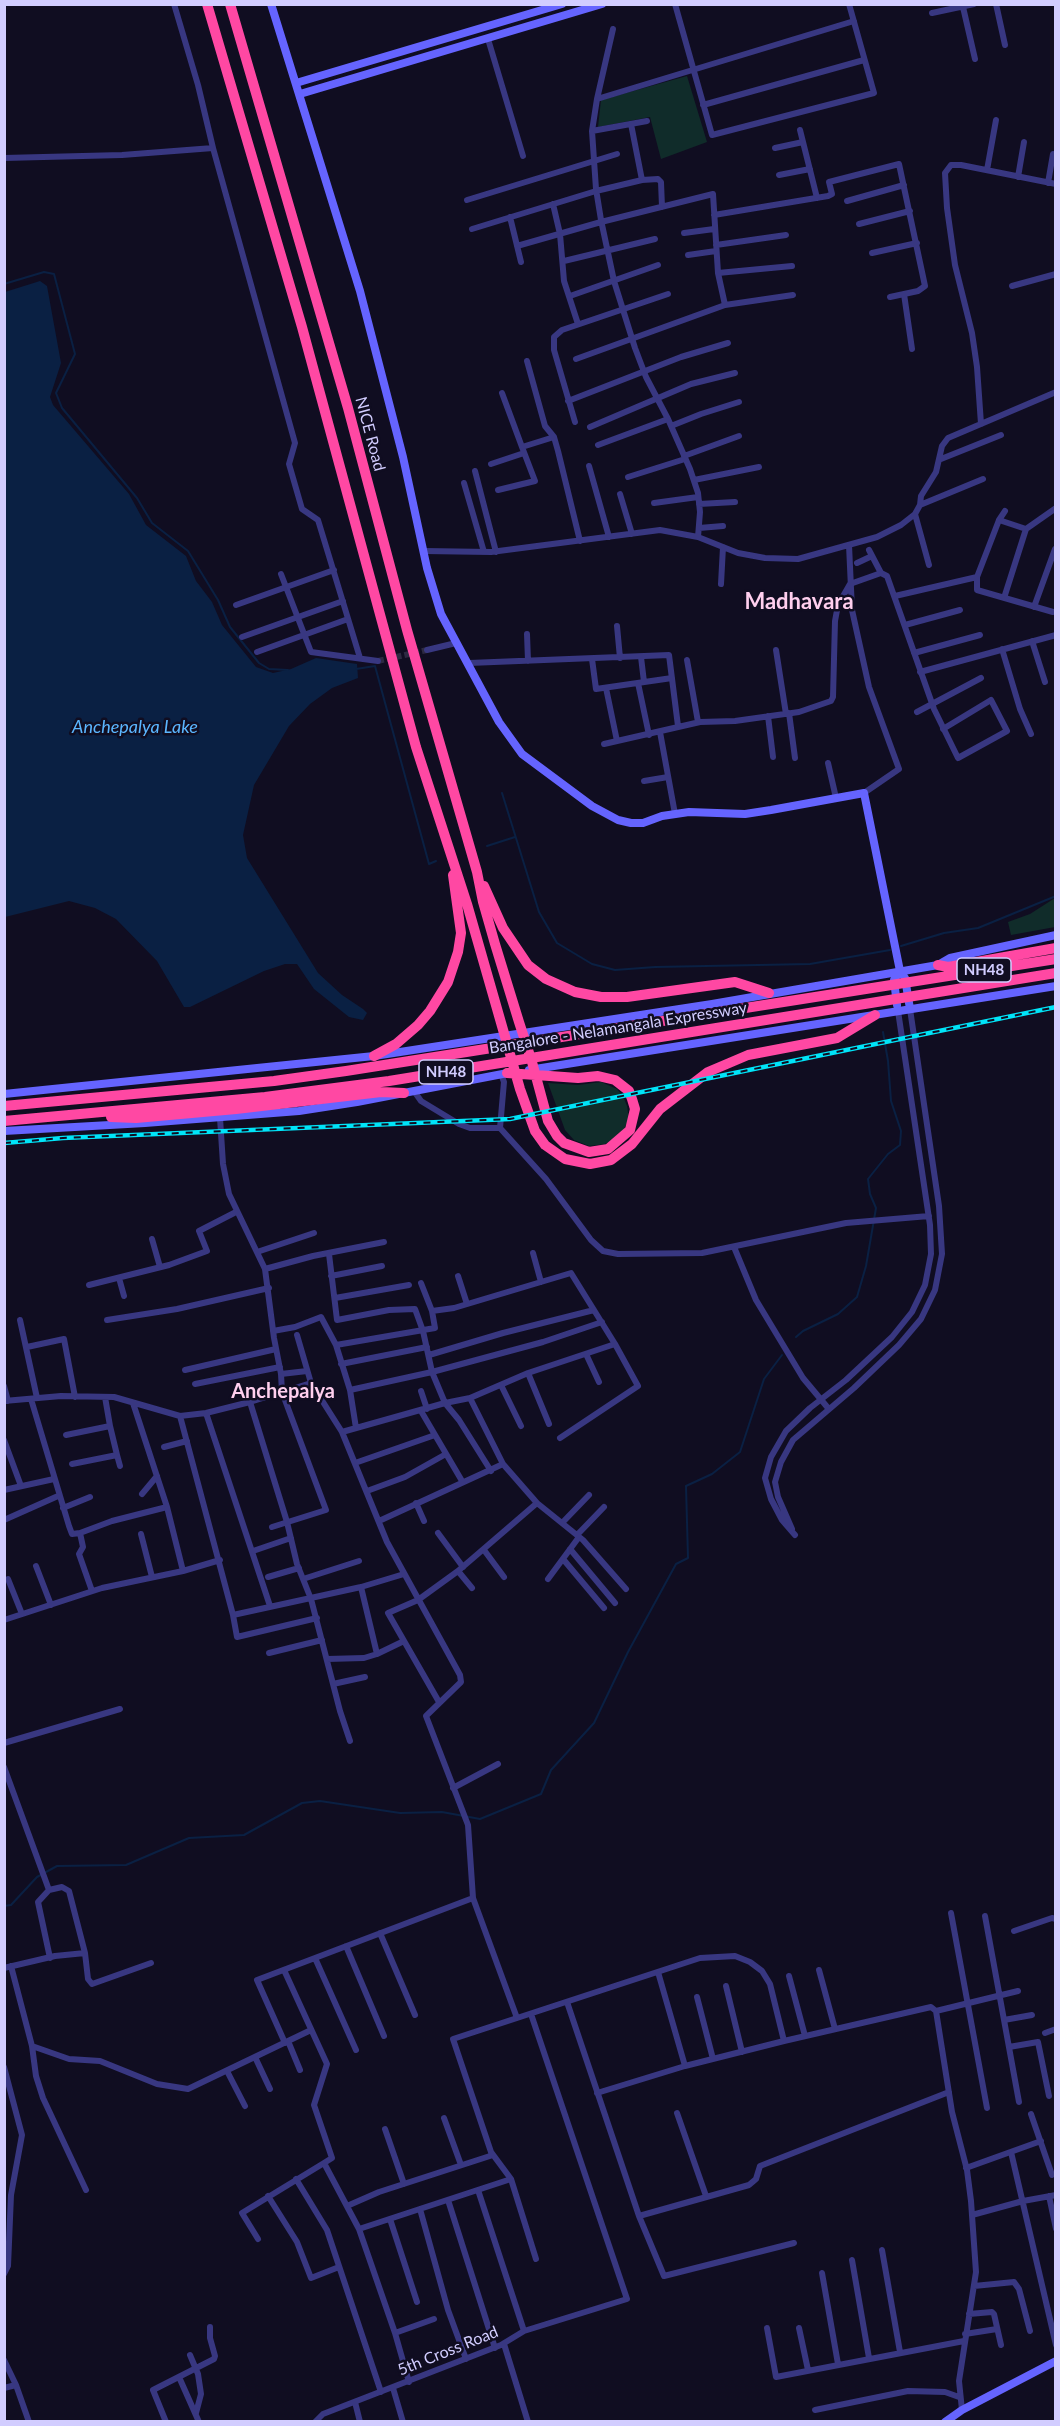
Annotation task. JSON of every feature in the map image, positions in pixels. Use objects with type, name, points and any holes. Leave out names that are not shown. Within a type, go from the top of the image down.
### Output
[{"type":"highway","points":[[207,4],[302,327],[416,747],[530,1122],[545,1145],[565,1159],[590,1164],[611,1160],[627,1149],[660,1109],[708,1072],[748,1055],[837,1038],[875,1016]]},
{"type":"highway","name":"NICE Road","points":[[230,4],[348,408],[407,630],[477,872]]},
{"type":"highway","points":[[374,1056],[396,1044],[418,1025],[440,996],[454,969],[461,933],[452,860]]},
{"type":"highway","points":[[477,872],[503,928],[521,956],[538,974],[565,988],[601,997],[627,997],[735,982],[769,993]]},
{"type":"highway","points":[[477,872],[483,902],[519,1022],[538,1084],[552,1129],[571,1147],[589,1152],[599,1152],[616,1144],[630,1130],[635,1109],[629,1091],[615,1080],[598,1076],[578,1078],[504,1074]]},
{"type":"highway","points":[[938,965],[948,967],[1056,948]]},
{"type":"highway","name":"Bangalore - Nelamangala Expressway","points":[[4,1106],[262,1082],[346,1071],[1056,958]]},
{"type":"highway","name":"Bangalore - Nelamangala Expressway","points":[[4,1121],[265,1096],[389,1081],[1056,973]]},
{"type":"highway","points":[[67,1116],[136,1118],[298,1103],[381,1092],[409,1092]]},
{"type":"street","points":[[174,4],[295,443],[289,464],[302,509],[318,520],[360,658]]},
{"type":"street","points":[[271,4],[360,291],[403,457],[427,568],[441,614],[499,722],[522,754],[601,811],[618,820],[632,823],[643,823],[689,812],[745,814],[864,793],[898,769],[869,687],[852,610],[849,545]]},
{"type":"street","points":[[296,83],[562,4]]},
{"type":"street","points":[[300,94],[602,4]]},
{"type":"street","points":[[675,4],[712,135],[874,93],[849,4]]},
{"type":"street","points":[[932,13],[974,4]]},
{"type":"street","points":[[996,4],[1005,45]]},
{"type":"street","points":[[963,7],[975,59]]},
{"type":"street","points":[[597,99],[854,21]]},
{"type":"street","points":[[613,29],[592,131],[596,190],[621,309],[644,373],[670,423],[694,480],[699,501],[698,537]]},
{"type":"street","points":[[488,39],[523,156]]},
{"type":"street","points":[[703,105],[864,60]]},
{"type":"street","points":[[987,170],[996,120]]},
{"type":"street","points":[[592,131],[647,121]]},
{"type":"street","points":[[631,124],[642,180]]},
{"type":"street","points":[[800,130],[817,198]]},
{"type":"street","points":[[775,148],[803,142]]},
{"type":"street","points":[[1018,177],[1024,142]]},
{"type":"street","points":[[4,158],[122,155],[213,148]]},
{"type":"street","points":[[467,200],[618,154]]},
{"type":"street","points":[[981,424],[972,333],[955,264],[947,208],[945,173],[951,165],[1052,184],[1053,154]]},
{"type":"street","points":[[714,214],[832,194],[830,182],[899,164],[925,286],[918,291],[890,297]]},
{"type":"street","points":[[779,176],[810,169]]},
{"type":"street","points":[[472,229],[596,190],[642,180],[658,179],[661,182],[662,207]]},
{"type":"street","points":[[847,201],[904,185]]},
{"type":"street","points":[[517,246],[714,194],[718,273],[725,305]]},
{"type":"street","points":[[553,204],[564,261],[564,281],[578,324]]},
{"type":"street","points":[[858,224],[910,211]]},
{"type":"street","points":[[510,217],[521,261]]},
{"type":"street","points":[[684,233],[714,229]]},
{"type":"street","points":[[688,255],[786,235]]},
{"type":"street","points":[[564,261],[655,239]]},
{"type":"street","points":[[872,252],[917,243]]},
{"type":"street","points":[[570,296],[658,265]]},
{"type":"street","points":[[718,273],[792,266]]},
{"type":"street","points":[[1012,286],[1056,274]]},
{"type":"street","points":[[575,422],[552,343],[554,338],[562,330],[668,294]]},
{"type":"street","points":[[903,294],[912,349]]},
{"type":"street","points":[[576,359],[725,305],[794,295]]},
{"type":"street","points":[[568,401],[681,357],[728,343]]},
{"type":"street","points":[[527,361],[545,426],[554,437],[580,540]]},
{"type":"street","points":[[590,427],[691,384],[735,373]]},
{"type":"street","points":[[424,551],[496,552],[660,530],[698,537],[738,553],[765,558],[798,559],[877,537],[901,525],[915,514],[920,506],[921,495],[936,472],[941,459],[942,446],[948,438],[1056,392]]},
{"type":"street","points":[[498,490],[535,481],[502,393]]},
{"type":"street","points":[[598,445],[739,402]]},
{"type":"street","points":[[941,459],[1001,435]]},
{"type":"street","points":[[628,477],[685,458],[739,436]]},
{"type":"street","points":[[491,464],[554,437]]},
{"type":"street","points":[[589,465],[609,537]]},
{"type":"street","points":[[694,480],[759,467]]},
{"type":"street","points":[[475,471],[496,552]]},
{"type":"street","points":[[920,506],[983,479]]},
{"type":"street","points":[[464,483],[484,552]]},
{"type":"street","points":[[620,494],[632,534]]},
{"type":"street","points":[[654,503],[735,502]]},
{"type":"street","points":[[1004,598],[1026,529],[1056,508]]},
{"type":"street","points":[[1005,511],[999,520],[977,577],[977,590],[1053,612]]},
{"type":"street","points":[[915,514],[928,565]]},
{"type":"street","points":[[999,520],[1026,529]]},
{"type":"street","points":[[699,528],[723,526]]},
{"type":"street","points":[[721,584],[723,547]]},
{"type":"street","points":[[1034,607],[1055,549]]},
{"type":"street","points":[[857,563],[871,553],[881,573],[887,576],[932,704],[944,729],[958,758],[1007,731],[991,700],[944,729]]},
{"type":"street","points":[[236,605],[334,570]]},
{"type":"street","points":[[604,744],[698,722],[735,721],[788,713],[831,701],[838,604],[850,584],[881,573]]},
{"type":"street","points":[[281,574],[311,652],[378,661]]},
{"type":"street","points":[[895,596],[977,577]]},
{"type":"street","points":[[242,637],[343,601]]},
{"type":"street","points":[[905,625],[960,610]]},
{"type":"street","points":[[257,652],[348,619]]},
{"type":"street","points":[[616,626],[620,658]]},
{"type":"street","points":[[526,634],[528,661]]},
{"type":"street","points":[[914,653],[980,635]]},
{"type":"street","points":[[920,672],[1056,635]]},
{"type":"street","points":[[1032,641],[1045,682]]},
{"type":"street","points":[[427,650],[456,643]]},
{"type":"street","points":[[1002,649],[1030,734]]},
{"type":"street","points":[[776,650],[795,758]]},
{"type":"street","points":[[469,663],[669,655],[678,726]]},
{"type":"street","points":[[641,657],[641,683],[649,735]]},
{"type":"street","points":[[592,659],[596,689],[672,678]]},
{"type":"street","points":[[687,660],[698,722]]},
{"type":"street","points":[[917,712],[981,678]]},
{"type":"street","points":[[606,688],[617,741]]},
{"type":"street","points":[[768,716],[773,757]]},
{"type":"street","points":[[660,732],[675,814]]},
{"type":"street","points":[[828,763],[836,798]]},
{"type":"street","points":[[644,781],[668,777]]},
{"type":"street","points":[[864,793],[900,971],[905,978],[939,1206],[942,1254],[935,1290],[921,1319],[899,1345],[854,1388],[793,1440],[781,1462],[775,1482],[778,1497],[795,1535],[782,1520],[771,1500],[765,1478],[771,1457],[786,1431],[892,1337],[912,1312],[925,1285],[931,1254],[929,1216],[894,980],[900,971]]},
{"type":"street","points":[[4,1094],[374,1056],[938,965],[950,957],[1056,935]]},
{"type":"street","points":[[4,1131],[299,1111],[504,1074],[1056,986]]},
{"type":"street","points":[[504,1074],[500,1128],[546,1179],[591,1240],[603,1251],[653,1255],[702,1253],[846,1223],[929,1216]]},
{"type":"street","points":[[409,1092],[459,1124],[470,1128],[500,1128]]},
{"type":"street","points":[[220,1118],[226,1185],[236,1212],[265,1269],[281,1371],[282,1392],[326,1510],[272,1527]]},
{"type":"street","points":[[89,1285],[160,1267],[207,1251],[199,1231],[236,1212]]},
{"type":"street","points":[[257,1252],[314,1233]]},
{"type":"street","points":[[152,1239],[160,1267]]},
{"type":"street","points":[[265,1269],[313,1256],[384,1242]]},
{"type":"street","points":[[734,1247],[756,1300],[803,1378],[828,1408]]},
{"type":"street","points":[[533,1253],[541,1281]]},
{"type":"street","points":[[328,1254],[337,1320],[389,1310],[415,1308],[423,1330],[432,1372],[445,1403],[459,1420],[491,1471]]},
{"type":"street","points":[[331,1276],[382,1266]]},
{"type":"street","points":[[432,1311],[466,1304],[571,1273],[638,1386],[560,1438]]},
{"type":"street","points":[[458,1276],[466,1304]]},
{"type":"street","points":[[119,1278],[124,1296]]},
{"type":"street","points":[[336,1345],[435,1328],[432,1311],[421,1283]]},
{"type":"street","points":[[335,1298],[409,1285]]},
{"type":"street","points":[[107,1320],[177,1309],[268,1288]]},
{"type":"street","points":[[429,1355],[594,1310]]},
{"type":"street","points":[[273,1331],[295,1327],[321,1317],[336,1345],[350,1390],[356,1428]]},
{"type":"street","points":[[20,1320],[27,1347],[34,1399],[58,1496],[72,1534],[167,1507]]},
{"type":"street","points":[[350,1390],[432,1372],[543,1342],[602,1322]]},
{"type":"street","points":[[297,1335],[311,1383],[342,1432],[404,1574],[460,1675],[461,1682],[426,1716],[464,1816],[473,1898],[516,2018]]},
{"type":"street","points":[[27,1347],[64,1339],[75,1397]]},
{"type":"street","points":[[342,1432],[470,1398],[528,1373],[615,1344]]},
{"type":"street","points":[[341,1364],[427,1347]]},
{"type":"street","points":[[185,1370],[276,1349]]},
{"type":"street","points":[[586,1354],[598,1382]]},
{"type":"street","points":[[195,1384],[281,1371],[307,1371]]},
{"type":"street","points":[[528,1373],[549,1424]]},
{"type":"street","points":[[4,1386],[6,1401],[114,1397],[180,1416],[206,1413],[250,1402],[311,1383]]},
{"type":"street","points":[[501,1385],[521,1426]]},
{"type":"street","points":[[421,1391],[424,1410],[435,1435],[462,1481]]},
{"type":"street","points":[[105,1397],[120,1466]]},
{"type":"street","points":[[470,1398],[503,1464],[537,1503],[578,1536],[626,1589]]},
{"type":"street","points":[[250,1402],[299,1568],[317,1618],[350,1741]]},
{"type":"street","points":[[133,1403],[167,1507],[183,1571]]},
{"type":"street","points":[[206,1413],[270,1606]]},
{"type":"street","points":[[180,1416],[219,1560],[237,1637],[317,1618]]},
{"type":"street","points":[[66,1435],[110,1426]]},
{"type":"street","points":[[355,1463],[435,1435]]},
{"type":"street","points":[[4,1440],[7,1454],[21,1486]]},
{"type":"street","points":[[164,1447],[187,1441]]},
{"type":"street","points":[[366,1491],[405,1477],[446,1454]]},
{"type":"street","points":[[72,1464],[117,1455]]},
{"type":"street","points":[[379,1521],[503,1464]]},
{"type":"street","points":[[142,1494],[157,1476]]},
{"type":"street","points":[[4,1490],[54,1479]]},
{"type":"street","points":[[562,1523],[589,1495]]},
{"type":"street","points":[[4,1520],[58,1496]]},
{"type":"street","points":[[63,1508],[90,1497]]},
{"type":"street","points":[[416,1503],[424,1521]]},
{"type":"street","points":[[439,1702],[388,1613],[418,1600],[460,1569],[537,1503]]},
{"type":"street","points":[[548,1579],[578,1536],[604,1507]]},
{"type":"street","points":[[80,1533],[83,1547],[79,1554],[92,1591]]},
{"type":"street","points":[[438,1533],[472,1588]]},
{"type":"street","points":[[141,1534],[152,1577]]},
{"type":"street","points":[[253,1551],[291,1538]]},
{"type":"street","points":[[570,1549],[615,1603]]},
{"type":"street","points":[[484,1550],[504,1576]]},
{"type":"street","points":[[563,1559],[604,1608]]},
{"type":"street","points":[[4,1620],[92,1591],[183,1571],[219,1560]]},
{"type":"street","points":[[303,1579],[359,1561]]},
{"type":"street","points":[[36,1566],[51,1605]]},
{"type":"street","points":[[268,1577],[299,1568]]},
{"type":"street","points":[[233,1615],[362,1587],[404,1574]]},
{"type":"street","points":[[8,1579],[22,1614]]},
{"type":"street","points":[[362,1587],[377,1654]]},
{"type":"street","points":[[269,1653],[322,1640]]},
{"type":"street","points":[[327,1659],[364,1658],[404,1641]]},
{"type":"street","points":[[333,1684],[365,1677]]},
{"type":"street","points":[[4,1743],[120,1709]]},
{"type":"street","points":[[453,1788],[498,1764]]},
{"type":"street","points":[[4,1767],[49,1890]]},
{"type":"street","points":[[50,1958],[38,1908],[41,1897],[49,1890],[62,1887],[69,1891],[85,1953],[88,1979],[92,1984],[151,1963]]},
{"type":"street","points":[[300,2070],[257,1980],[473,1898]]},
{"type":"street","points":[[951,1913],[987,2108]]},
{"type":"street","points":[[985,1916],[1019,2102]]},
{"type":"street","points":[[1014,1931],[1052,1918],[1056,1919]]},
{"type":"street","points":[[380,1933],[415,2014]]},
{"type":"street","points":[[346,1946],[384,2036]]},
{"type":"street","points":[[85,1953],[8,1967],[32,2046],[36,2076],[43,2098],[86,2190]]},
{"type":"street","points":[[536,2259],[511,2179],[493,2155],[473,2103],[453,2039],[700,1958],[735,1956],[750,1962],[768,1978],[784,2041]]},
{"type":"street","points":[[315,1958],[356,2050]]},
{"type":"street","points":[[258,2240],[242,2213],[332,2158],[314,2105],[327,2064],[284,1970]]},
{"type":"street","points":[[819,1970],[835,2029]]},
{"type":"street","points":[[658,1972],[685,2066]]},
{"type":"street","points":[[789,1976],[805,2036]]},
{"type":"street","points":[[726,1986],[742,2052]]},
{"type":"street","points":[[936,2011],[1018,1990]]},
{"type":"street","points":[[697,1997],[713,2059]]},
{"type":"street","points":[[567,2002],[639,2216],[664,2276],[795,2243]]},
{"type":"street","points":[[597,2093],[685,2066],[784,2041],[922,2008],[931,2007],[936,2011],[949,2092],[966,2168],[976,2272],[964,2337],[959,2397],[962,2410]]},
{"type":"street","name":"5th Cross Road","points":[[315,2421],[326,2413],[495,2348],[524,2331],[627,2300],[531,2014]]},
{"type":"street","points":[[1004,2020],[1032,2015]]},
{"type":"street","points":[[1045,2033],[1056,2029]]},
{"type":"street","points":[[32,2046],[69,2059],[100,2061],[157,2084],[188,2090],[311,2030]]},
{"type":"street","points":[[1009,2047],[1038,2042],[1049,2096]]},
{"type":"street","points":[[255,2057],[270,2089]]},
{"type":"street","points":[[4,2067],[22,2135],[11,2196],[8,2266],[4,2274]]},
{"type":"street","points":[[227,2071],[244,2106]]},
{"type":"street","points":[[639,2216],[749,2185],[756,2179],[760,2166],[949,2092]]},
{"type":"street","points":[[677,2113],[706,2196]]},
{"type":"street","points":[[1031,2114],[1052,2175]]},
{"type":"street","points":[[444,2118],[461,2165]]},
{"type":"street","points":[[385,2129],[404,2184]]},
{"type":"street","points":[[966,2168],[1041,2141]]},
{"type":"street","points":[[1011,2152],[1056,2345]]},
{"type":"street","points":[[347,2206],[404,2184],[493,2155]]},
{"type":"street","points":[[324,2163],[359,2229],[395,2333],[409,2382]]},
{"type":"street","points":[[296,2179],[327,2230],[381,2392]]},
{"type":"street","points":[[359,2229],[511,2179]]},
{"type":"street","points":[[478,2190],[524,2331]]},
{"type":"street","points":[[972,2215],[1052,2195],[1056,2229]]},
{"type":"street","points":[[268,2196],[297,2242],[311,2278],[339,2267]]},
{"type":"street","points":[[448,2200],[495,2348]]},
{"type":"street","points":[[420,2209],[448,2310],[466,2360]]},
{"type":"street","points":[[390,2219],[417,2302]]},
{"type":"street","points":[[882,2250],[900,2352]]},
{"type":"street","points":[[852,2260],[869,2358]]},
{"type":"street","points":[[822,2273],[838,2364]]},
{"type":"street","points":[[974,2286],[1014,2282],[1019,2289],[1030,2331]]},
{"type":"street","points":[[969,2314],[992,2312],[1001,2345]]},
{"type":"street","points":[[395,2333],[434,2319]]},
{"type":"street","points":[[166,2421],[153,2390],[206,2365],[215,2356],[210,2338],[210,2327]]},
{"type":"street","points":[[767,2328],[776,2377],[900,2352],[997,2329]]},
{"type":"street","points":[[799,2328],[808,2370]]},
{"type":"street","points":[[504,2344],[528,2421]]},
{"type":"street","points":[[190,2355],[196,2369],[201,2394],[196,2413]]},
{"type":"street","points":[[4,2360],[29,2421]]},
{"type":"street","points":[[945,2421],[1056,2361]]},
{"type":"street","points":[[179,2377],[199,2421]]},
{"type":"street","points":[[4,2388],[16,2385]]},
{"type":"street","points":[[393,2388],[403,2421]]},
{"type":"street","points":[[815,2410],[908,2391],[945,2392],[959,2397]]},
{"type":"street","points":[[355,2402],[360,2421]]},
{"type":"street","points":[[326,2413],[329,2421]]},
{"type":"green space","points":[[687,76],[707,142],[661,159],[650,117],[598,127],[601,100]]},
{"type":"green space","points":[[1055,898],[1055,927],[1011,935],[1008,922],[1030,914]]},
{"type":"green space","points":[[601,1082],[617,1089],[623,1096],[629,1119],[624,1129],[612,1140],[605,1144],[589,1146],[574,1140],[565,1130],[548,1083],[578,1085]]},
{"type":"water","name":"Anchepalya Lake","points":[[40,281],[47,286],[61,363],[50,397],[53,405],[129,494],[146,525],[186,556],[196,581],[212,602],[222,625],[256,667],[273,673],[291,669],[316,658],[357,664],[358,678],[332,688],[310,704],[289,726],[254,785],[243,835],[247,858],[318,973],[342,995],[367,1013],[363,1020],[349,1017],[314,989],[297,964],[285,964],[264,971],[190,1007],[184,1007],[157,961],[116,919],[95,908],[69,901],[5,917],[5,292]]},
{"type":"waterway","points":[[4,284],[44,272],[54,274],[75,354],[56,393],[62,408],[137,498],[152,523],[188,551],[218,600],[230,627],[259,663],[269,669],[288,670]]},
{"type":"waterway","points":[[356,669],[375,666],[429,864],[436,861]]},
{"type":"waterway","points":[[502,793],[539,912],[557,943],[592,964],[615,970],[810,964],[890,950]]},
{"type":"waterway","points":[[487,846],[515,837]]},
{"type":"waterway","points":[[901,946],[944,933],[978,928],[1056,896]]},
{"type":"waterway","points":[[796,1337],[803,1331],[838,1314],[857,1297],[866,1266],[876,1208],[870,1194],[868,1179],[888,1154],[900,1145],[901,1131],[891,1101],[883,1032]]},
{"type":"waterway","points":[[4,1906],[11,1905],[37,1877],[57,1866],[126,1865],[189,1838],[244,1835],[302,1803],[320,1801],[400,1813],[442,1812],[480,1819],[541,1794],[551,1770],[594,1723],[628,1652],[676,1564],[688,1558],[686,1486],[712,1474],[740,1452],[764,1379],[782,1355]]},
{"type":"tunnel","points":[[378,661],[427,650]]},
{"type":"railway","points":[[4,1143],[63,1138],[510,1119],[1056,1007]]},
{"type":"district","name":"Madhavara","points":[[799,602]]},
{"type":"district","name":"Anchepalya","points":[[283,1392]]}]
